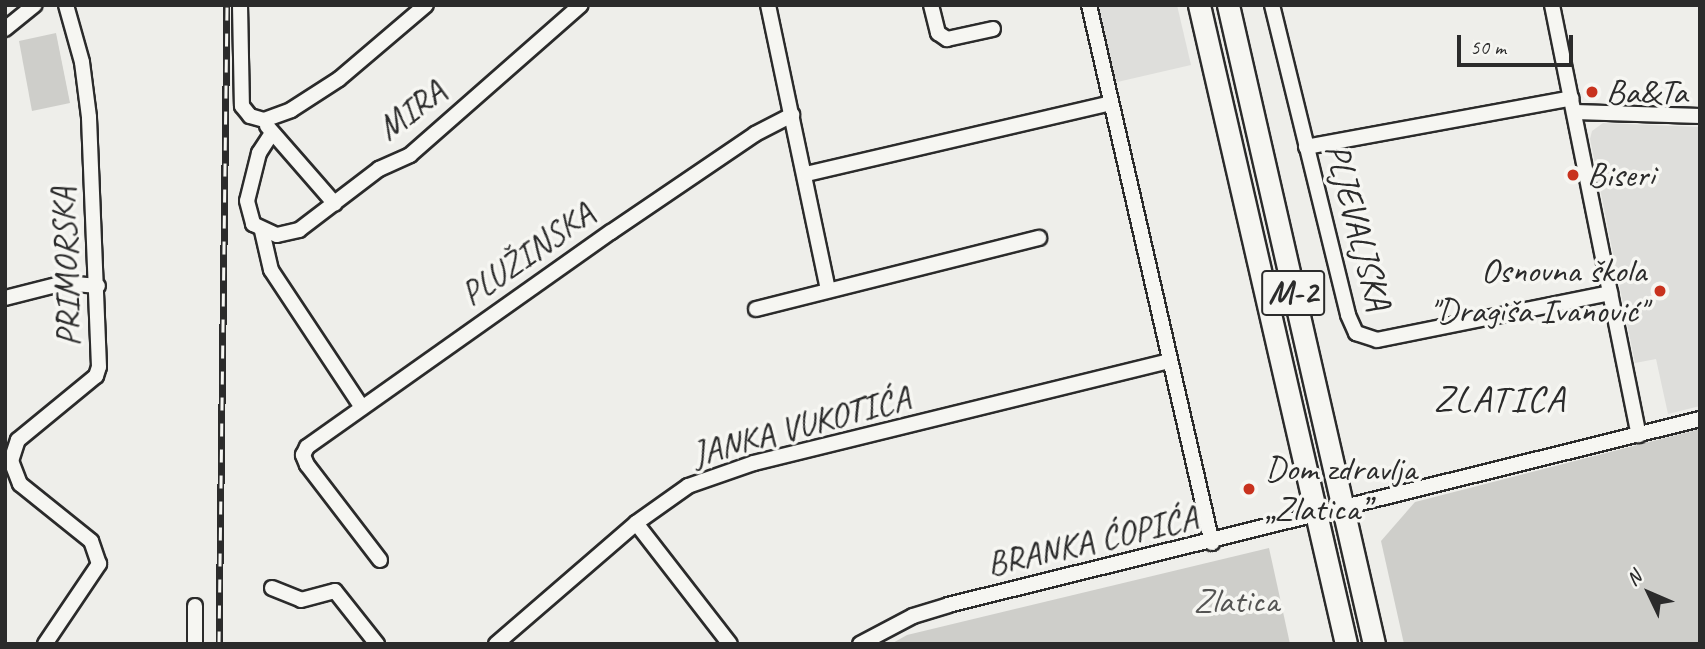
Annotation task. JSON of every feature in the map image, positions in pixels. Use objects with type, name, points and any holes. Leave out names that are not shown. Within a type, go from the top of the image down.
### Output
[{"type":"main road","name":"M-2","points":[[1199,5],[1346,644]]},
{"type":"main road","name":"M-2","points":[[1228,5],[1374,644]]},
{"type":"street","points":[[5,29],[35,5]]},
{"type":"street","name":"PRIMORSKA","points":[[45,644],[95,575],[98,553],[91,541],[20,484],[12,474],[11,461],[18,440],[98,372],[98,286],[86,88],[66,5]]},
{"type":"street","points":[[240,5],[242,106],[250,116],[268,119],[339,79],[426,5]]},
{"type":"street","name":"MIRA","points":[[262,231],[276,235],[299,230],[379,169],[410,155],[581,5]]},
{"type":"street","points":[[768,5],[806,174],[828,290]]},
{"type":"street","points":[[931,5],[938,33],[947,39],[993,29]]},
{"type":"street","points":[[1089,5],[1212,543]]},
{"type":"street","name":"PLJEVALJSKA","points":[[1272,5],[1348,315],[1356,334],[1377,340],[1610,293]]},
{"type":"street","points":[[1552,5],[1640,435]]},
{"type":"street","points":[[806,174],[1110,103]]},
{"type":"street","points":[[1306,146],[1574,105],[1700,116]]},
{"type":"street","name":"PLUŽINSKA","points":[[380,560],[307,465],[303,453],[361,406],[711,164],[792,115]]},
{"type":"street","points":[[268,119],[272,133],[335,204]]},
{"type":"street","points":[[272,133],[260,153],[247,201],[249,217],[262,231],[271,270],[361,406]]},
{"type":"street","points":[[756,309],[1039,238]]},
{"type":"street","points":[[5,298],[64,283],[98,286]]},
{"type":"street","name":"JANKA VUKOTIĆA","points":[[496,644],[636,523],[688,486],[754,463],[1170,361]]},
{"type":"street","name":"BRANKA ĆOPIĆA","points":[[860,644],[913,616],[948,605],[1212,543],[1700,419]]},
{"type":"street","points":[[636,523],[730,644]]},
{"type":"street","points":[[272,589],[301,600],[335,591],[377,644]]},
{"type":"street","points":[[195,606],[195,644]]},
{"type":"shaded area","points":[[1096,5],[1177,5],[1191,65],[1113,83]]},
{"type":"shaded area","name":"Osnovna škola \"Dragiša Ivanović\"","points":[[1603,123],[1700,127],[1700,406],[1668,414],[1656,359],[1635,363],[1590,139],[1592,131]]},
{"type":"green space","points":[[56,33],[70,103],[32,111],[19,41]]},
{"type":"green space","points":[[1700,429],[1700,644],[1404,644],[1381,541],[1415,502]]},
{"type":"green space","name":"Zlatica","points":[[1269,548],[1290,644],[891,644],[907,635]]},
{"type":"railway","points":[[219,644],[227,5]]},
{"type":"place","name":"Ba&Ta","points":[[1592,92]]},
{"type":"place","name":"Biseri","points":[[1573,175]]},
{"type":"place","name":"Osnovna škola \"Dragiša Ivanović\"","points":[[1660,291]]},
{"type":"place","name":"Dom zdravlja „Zlatica”","points":[[1249,489]]},
{"type":"district","name":"ZLATICA","points":[[1500,399]]}]
